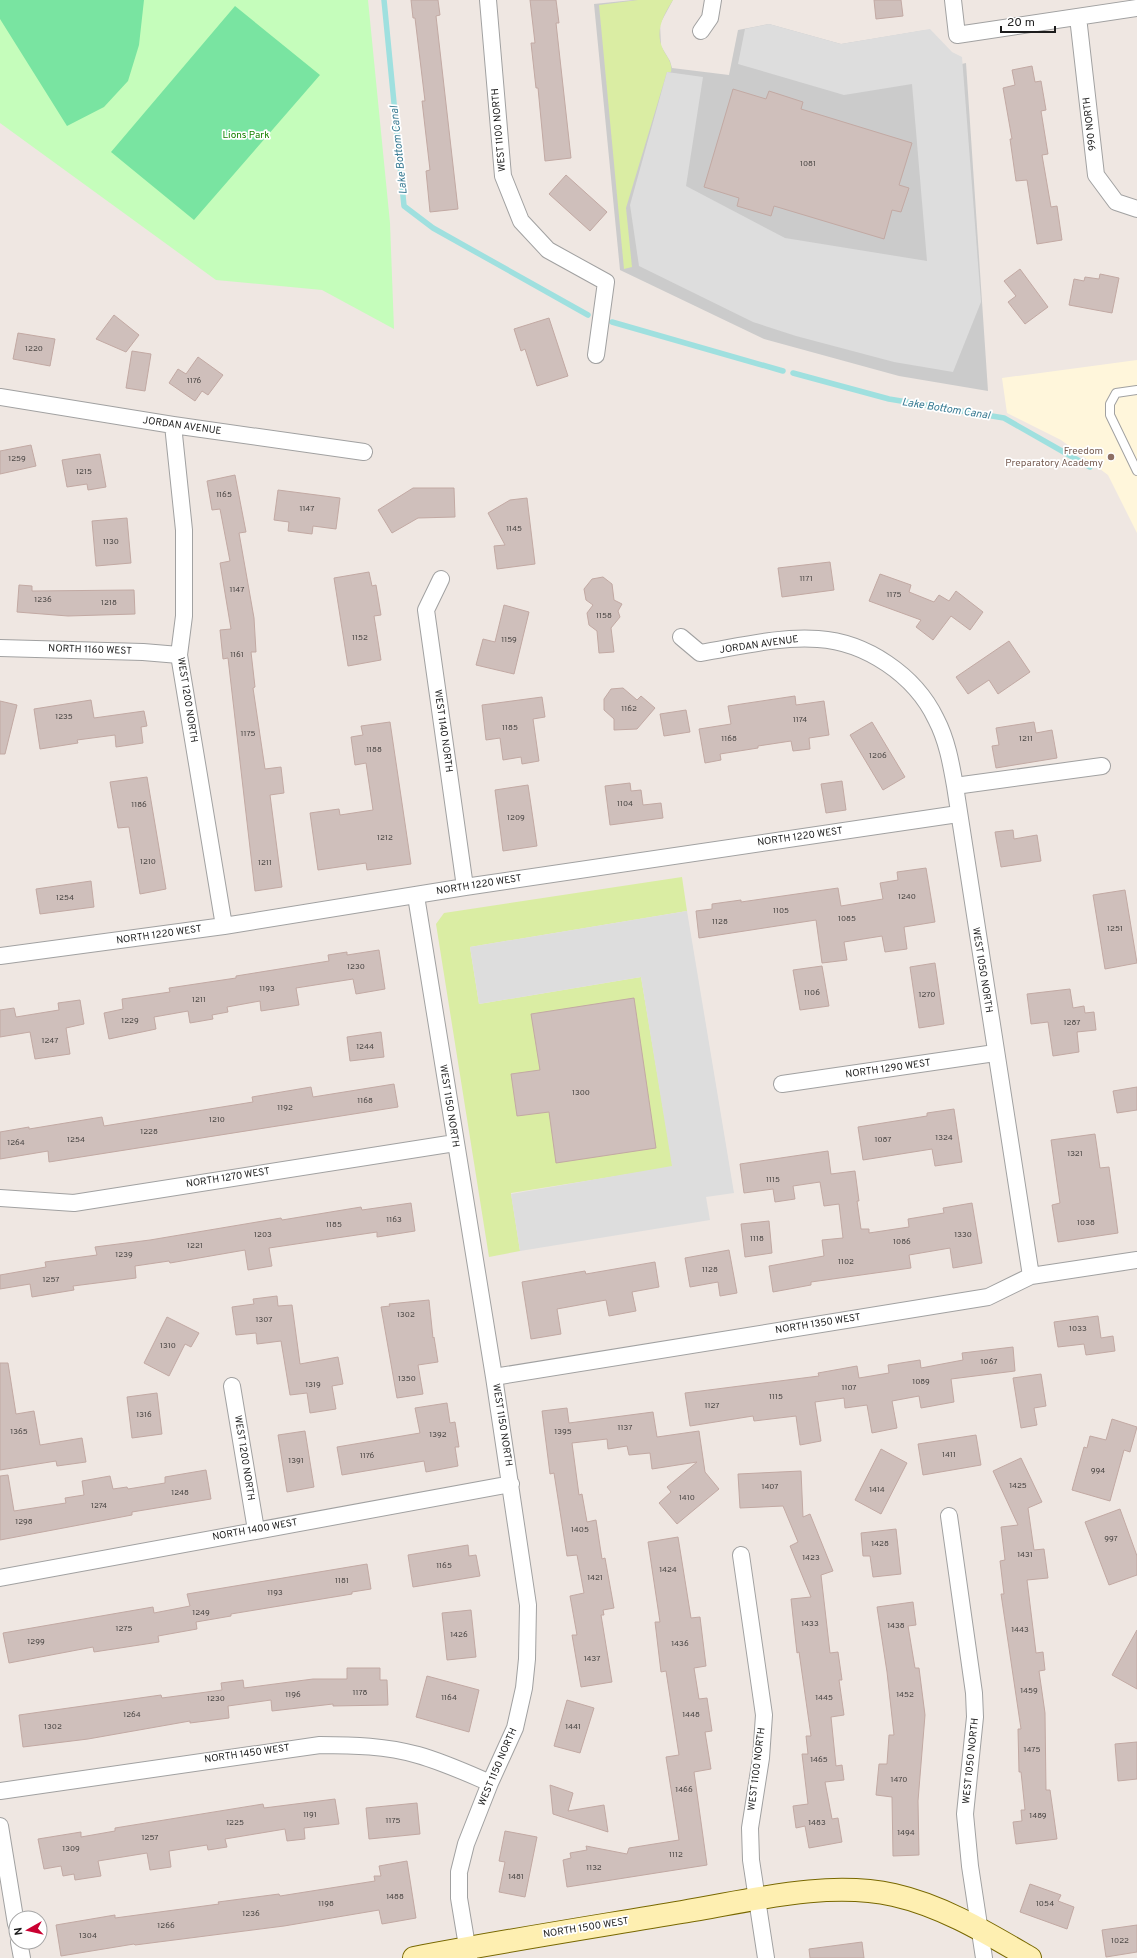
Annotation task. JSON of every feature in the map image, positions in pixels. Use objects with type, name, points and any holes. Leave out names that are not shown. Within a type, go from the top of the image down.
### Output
[{"type":"street","name":"WEST 1100 NORTH","points":[[488,0],[504,176],[521,221],[548,250],[606,282],[596,355]]},
{"type":"street","points":[[701,31],[710,18],[713,0]]},
{"type":"street","points":[[953,0],[957,35],[1137,8]]},
{"type":"street","name":"990 NORTH","points":[[1078,17],[1096,175],[1116,202],[1137,209]]},
{"type":"street","name":"JORDAN AVENUE","points":[[0,397],[173,425],[364,452]]},
{"type":"street","name":"WEST 1200 NORTH","points":[[173,425],[184,530],[184,616],[180,655],[224,926]]},
{"type":"street","name":"WEST 1140 NORTH","points":[[441,579],[426,610],[465,887]]},
{"type":"street","name":"JORDAN AVENUE","points":[[681,637],[700,653],[794,639],[818,639],[839,642],[877,657],[894,668],[904,677]]},
{"type":"street","name":"NORTH 1160 WEST","points":[[0,648],[180,655]]},
{"type":"street","name":"WEST 1050 NORTH","points":[[904,677],[916,688],[936,719],[947,746],[955,786],[995,1053],[1031,1276]]},
{"type":"street","points":[[955,786],[1102,766]]},
{"type":"street","name":"NORTH 1220 WEST","points":[[0,956],[224,926],[465,887],[958,814]]},
{"type":"street","name":"WEST 1150 NORTH","points":[[416,896],[511,1484],[528,1605],[527,1659],[524,1688],[515,1728],[490,1783],[466,1844],[459,1872],[459,1898],[469,1953]]},
{"type":"street","name":"NORTH 1290 WEST","points":[[782,1084],[995,1053]]},
{"type":"street","name":"NORTH 1270 WEST","points":[[0,1198],[74,1202],[455,1143]]},
{"type":"street","name":"NORTH 1350 WEST","points":[[494,1377],[988,1297],[1031,1276],[1137,1260]]},
{"type":"street","name":"WEST 1200 NORTH","points":[[232,1386],[256,1530]]},
{"type":"street","name":"NORTH 1400 WEST","points":[[0,1578],[511,1484]]},
{"type":"street","name":"WEST 1050 NORTH","points":[[949,1516],[974,1693],[976,1717],[965,1814],[970,1866],[981,1929],[984,1958]]},
{"type":"street","name":"WEST 1100 NORTH","points":[[741,1555],[764,1715],[761,1758],[750,1828],[750,1860],[758,1900],[766,1958]]},
{"type":"street","name":"NORTH 1450 WEST","points":[[0,1791],[320,1745],[358,1744],[391,1748],[419,1755],[490,1783]]},
{"type":"street","points":[[0,1826],[14,1910]]},
{"type":"street","name":"NORTH 1500 WEST","points":[[414,1958],[469,1953],[758,1900],[832,1890],[861,1890],[894,1895],[930,1905],[981,1929],[1030,1958]]},
{"type":"lane","points":[[1137,390],[1116,394],[1110,404],[1110,415],[1137,471]]},
{"type":"shaded area","points":[[633,0],[673,0],[660,24],[661,46],[670,61],[672,68],[729,75],[738,30],[769,24],[841,44],[926,30],[957,65],[966,63],[988,391],[899,376],[764,339],[620,270],[594,4]]},
{"type":"shaded area","points":[[769,24],[841,44],[930,29],[952,52],[962,57],[981,302],[953,372],[894,362],[796,336],[753,322],[639,266],[630,205],[667,72],[703,77],[686,186],[785,238],[927,261],[912,84],[844,95],[738,64],[745,29]]},
{"type":"shaded area","name":"Freedom Preparatory Academy","points":[[1137,360],[1137,533],[1108,475],[1061,440],[1007,413],[1002,378]]},
{"type":"shaded area","points":[[687,911],[734,1193],[706,1197],[710,1220],[520,1251],[511,1194],[672,1166],[641,977],[479,1004],[470,947]]},
{"type":"green space","name":"Lions Park","points":[[0,0],[368,0],[390,223],[394,329],[322,290],[216,280],[0,123]]},
{"type":"green space","points":[[0,0],[144,0],[139,45],[128,81],[104,107],[67,126],[0,19]]},
{"type":"green space","points":[[638,0],[673,0],[666,11],[660,28],[660,41],[670,62],[671,72],[667,72],[626,208],[632,267],[624,269],[599,5]]},
{"type":"green space","points":[[235,6],[320,75],[194,220],[111,152]]},
{"type":"green space","points":[[682,877],[687,911],[470,947],[479,1004],[641,977],[673,1167],[511,1193],[520,1251],[489,1257],[436,924],[444,913]]},
{"type":"building","points":[[411,0],[438,0],[440,15],[436,16],[458,209],[430,212],[426,171],[430,170],[422,101],[425,101],[415,18],[413,18]]},
{"type":"building","points":[[530,0],[556,0],[559,23],[556,23],[571,158],[545,161],[538,88],[536,88],[531,43],[535,43]]},
{"type":"building","points":[[874,0],[901,0],[903,16],[876,19]]},
{"type":"building","points":[[1032,66],[1035,82],[1041,81],[1046,110],[1041,111],[1048,154],[1042,155],[1051,207],[1057,206],[1062,240],[1037,244],[1027,180],[1016,181],[1010,139],[1012,139],[1003,88],[1015,85],[1012,70]]},
{"type":"building","points":[[733,89],[766,99],[769,91],[803,102],[801,109],[912,143],[899,185],[909,188],[901,212],[892,210],[884,239],[774,206],[771,216],[737,206],[739,198],[704,187]]},
{"type":"building","points":[[566,175],[607,212],[590,231],[549,194]]},
{"type":"building","points":[[1020,269],[1048,307],[1025,324],[1008,302],[1016,296],[1004,281]]},
{"type":"building","points":[[1100,274],[1119,278],[1112,313],[1069,305],[1074,279],[1084,281],[1085,277],[1099,279]]},
{"type":"building","points":[[114,315],[139,335],[126,352],[96,339]]},
{"type":"building","points":[[549,318],[568,376],[537,386],[525,349],[521,351],[514,329]]},
{"type":"building","points":[[18,333],[55,339],[50,366],[13,359]]},
{"type":"building","points":[[132,351],[151,354],[145,391],[126,388]]},
{"type":"building","points":[[198,357],[223,375],[208,395],[202,391],[195,401],[169,383],[178,369],[186,374]]},
{"type":"building","points":[[31,445],[36,466],[0,474],[0,451]]},
{"type":"building","points":[[100,454],[106,487],[88,490],[87,484],[67,487],[62,460]]},
{"type":"building","points":[[235,475],[246,532],[239,533],[254,618],[256,652],[251,652],[255,687],[253,688],[265,769],[281,767],[284,793],[270,795],[282,887],[255,891],[228,658],[223,659],[220,630],[231,629],[220,563],[230,561],[220,509],[212,510],[207,481]]},
{"type":"building","points":[[413,488],[454,488],[455,517],[418,518],[392,533],[378,510]]},
{"type":"building","points":[[278,490],[340,498],[336,529],[313,526],[312,534],[288,531],[289,522],[274,520]]},
{"type":"building","points":[[527,498],[535,564],[497,569],[494,546],[505,545],[488,513],[510,500]]},
{"type":"building","points":[[127,518],[131,563],[96,566],[92,521]]},
{"type":"building","points":[[830,562],[834,590],[782,597],[778,568]]},
{"type":"building","points":[[369,572],[372,586],[376,585],[381,615],[374,616],[381,660],[348,666],[334,578]]},
{"type":"building","points":[[880,574],[911,585],[909,592],[934,602],[939,595],[949,601],[956,591],[983,612],[970,630],[951,616],[933,640],[916,627],[921,620],[869,601]]},
{"type":"building","points":[[603,577],[612,584],[614,600],[622,604],[618,611],[620,617],[611,628],[614,652],[599,653],[597,631],[589,625],[587,613],[593,605],[586,600],[584,589],[592,579]]},
{"type":"building","points":[[19,585],[32,586],[32,591],[134,590],[135,614],[68,616],[17,612]]},
{"type":"building","points":[[504,605],[529,612],[514,674],[476,665],[483,639],[495,642]]},
{"type":"building","points":[[1009,641],[1030,672],[998,694],[989,680],[968,694],[956,677]]},
{"type":"building","points":[[623,688],[637,700],[641,696],[655,708],[637,729],[614,730],[614,719],[604,710],[604,699],[611,689]]},
{"type":"building","points":[[795,696],[796,705],[824,701],[829,735],[809,738],[810,749],[793,751],[791,741],[720,754],[721,760],[705,763],[699,729],[731,724],[728,706]]},
{"type":"building","points":[[542,697],[545,717],[533,719],[539,761],[522,764],[521,757],[503,760],[500,738],[486,740],[482,705]]},
{"type":"building","points":[[91,700],[94,718],[144,711],[147,726],[141,727],[143,743],[116,747],[115,735],[77,740],[78,743],[40,749],[34,709]]},
{"type":"building","points":[[0,701],[17,705],[5,754],[0,754]]},
{"type":"building","points":[[686,710],[690,732],[664,736],[660,714]]},
{"type":"building","points":[[390,722],[411,864],[367,870],[366,863],[318,870],[310,813],[339,809],[340,815],[373,810],[366,763],[355,765],[351,737],[363,735],[361,726]]},
{"type":"building","points":[[872,722],[905,777],[883,790],[850,735]]},
{"type":"building","points":[[1034,722],[1036,733],[1052,730],[1057,758],[996,768],[992,746],[999,745],[996,728]]},
{"type":"building","points":[[147,777],[166,889],[140,894],[129,827],[118,828],[110,782]]},
{"type":"building","points":[[842,781],[846,810],[826,813],[821,784]]},
{"type":"building","points":[[630,783],[631,791],[641,790],[643,805],[661,803],[663,818],[610,825],[605,786]]},
{"type":"building","points":[[528,785],[537,846],[503,851],[495,790]]},
{"type":"building","points":[[1013,830],[1014,839],[1037,835],[1041,861],[1001,867],[995,832]]},
{"type":"building","points":[[926,868],[935,922],[904,927],[907,949],[885,952],[882,936],[844,942],[847,960],[822,963],[816,920],[699,938],[696,911],[712,909],[712,904],[741,900],[741,902],[838,888],[841,906],[883,899],[880,883],[898,880],[897,872]]},
{"type":"building","points":[[91,881],[94,907],[40,914],[36,889]]},
{"type":"building","points":[[1125,890],[1137,963],[1105,969],[1093,895]]},
{"type":"building","points":[[379,950],[385,989],[356,994],[353,979],[296,988],[299,1005],[261,1011],[260,1001],[227,1007],[228,1012],[212,1015],[213,1019],[190,1023],[188,1011],[154,1017],[156,1029],[109,1039],[104,1013],[123,1009],[122,999],[170,992],[169,988],[236,978],[236,976],[329,961],[328,955],[347,952],[347,955]]},
{"type":"building","points":[[935,963],[944,1024],[919,1028],[910,967]]},
{"type":"building","points":[[822,966],[829,1006],[800,1010],[793,970]]},
{"type":"building","points":[[1070,989],[1073,1008],[1084,1006],[1085,1013],[1094,1012],[1096,1030],[1077,1032],[1079,1052],[1053,1056],[1048,1022],[1031,1024],[1027,994]]},
{"type":"building","points":[[634,998],[656,1148],[556,1163],[549,1112],[517,1116],[511,1074],[540,1070],[531,1014]]},
{"type":"building","points":[[80,1000],[84,1024],[66,1028],[70,1054],[35,1059],[30,1032],[0,1037],[0,1010],[14,1008],[16,1017],[59,1010],[58,1003]]},
{"type":"building","points":[[381,1032],[384,1057],[350,1061],[347,1037]]},
{"type":"building","points":[[394,1084],[398,1107],[49,1162],[48,1151],[0,1159],[0,1132],[29,1127],[29,1129],[102,1117],[104,1126],[253,1102],[252,1097],[311,1087],[313,1097]]},
{"type":"building","points":[[1137,1087],[1137,1110],[1117,1113],[1113,1091]]},
{"type":"building","points":[[954,1109],[962,1162],[935,1166],[932,1149],[863,1160],[858,1127],[927,1116],[927,1113]]},
{"type":"building","points":[[1095,1134],[1100,1168],[1109,1167],[1118,1233],[1058,1242],[1052,1205],[1060,1203],[1051,1140]]},
{"type":"building","points":[[828,1151],[831,1174],[855,1171],[861,1229],[869,1229],[869,1233],[909,1227],[908,1219],[944,1213],[943,1208],[972,1203],[982,1263],[953,1268],[950,1248],[909,1255],[911,1268],[811,1282],[811,1285],[773,1292],[769,1266],[824,1256],[822,1240],[843,1238],[839,1204],[824,1206],[820,1182],[793,1186],[795,1199],[775,1202],[773,1189],[744,1193],[740,1164]]},
{"type":"building","points":[[411,1203],[415,1231],[377,1237],[377,1232],[269,1248],[272,1266],[248,1270],[245,1250],[170,1263],[169,1261],[135,1266],[136,1278],[73,1286],[74,1290],[32,1297],[30,1284],[0,1289],[0,1275],[46,1267],[45,1262],[97,1255],[95,1247],[150,1240],[281,1218],[282,1220],[361,1207],[362,1210]]},
{"type":"building","points":[[769,1221],[772,1253],[745,1257],[741,1224]]},
{"type":"building","points":[[729,1250],[737,1293],[720,1296],[718,1282],[690,1287],[685,1258]]},
{"type":"building","points":[[655,1262],[659,1287],[632,1292],[636,1311],[609,1316],[606,1300],[557,1309],[561,1334],[531,1339],[522,1282],[585,1271],[586,1274]]},
{"type":"building","points":[[277,1296],[278,1306],[292,1305],[300,1364],[338,1357],[343,1384],[332,1386],[336,1409],[310,1413],[307,1393],[290,1395],[281,1341],[257,1344],[256,1333],[236,1335],[232,1307],[254,1304],[253,1299]]},
{"type":"building","points":[[429,1300],[433,1338],[434,1337],[438,1362],[418,1365],[423,1394],[397,1398],[381,1307],[390,1306],[389,1304]]},
{"type":"building","points":[[1098,1316],[1101,1338],[1113,1336],[1115,1351],[1086,1355],[1084,1344],[1058,1347],[1054,1322]]},
{"type":"building","points":[[167,1317],[199,1333],[191,1347],[185,1344],[169,1376],[144,1363]]},
{"type":"building","points":[[1013,1347],[1015,1371],[951,1379],[954,1402],[921,1408],[919,1396],[892,1401],[897,1428],[872,1433],[867,1405],[845,1408],[844,1398],[815,1402],[821,1441],[800,1445],[796,1416],[754,1421],[753,1416],[690,1426],[685,1393],[819,1376],[818,1373],[857,1366],[859,1378],[889,1373],[888,1365],[920,1360],[921,1368],[963,1360],[962,1353]]},
{"type":"building","points":[[0,1363],[8,1363],[16,1414],[34,1411],[40,1445],[82,1438],[86,1462],[57,1466],[56,1461],[0,1470]]},
{"type":"building","points":[[1041,1374],[1046,1406],[1034,1408],[1037,1425],[1021,1428],[1013,1378]]},
{"type":"building","points":[[157,1393],[162,1434],[132,1438],[127,1397]]},
{"type":"building","points":[[447,1403],[450,1423],[455,1422],[459,1447],[455,1447],[458,1466],[426,1472],[424,1461],[342,1475],[337,1447],[420,1433],[415,1408]]},
{"type":"building","points":[[567,1408],[569,1423],[653,1412],[657,1437],[699,1431],[705,1472],[719,1489],[677,1524],[659,1503],[671,1492],[667,1487],[697,1462],[652,1469],[650,1453],[629,1455],[627,1446],[608,1449],[607,1439],[572,1443],[579,1495],[582,1494],[587,1522],[596,1520],[602,1559],[605,1558],[614,1608],[603,1610],[604,1615],[601,1615],[612,1682],[581,1687],[572,1635],[577,1635],[570,1596],[584,1593],[577,1555],[567,1556],[554,1473],[550,1474],[542,1411]]},
{"type":"building","points":[[1112,1419],[1137,1427],[1130,1452],[1124,1450],[1110,1501],[1072,1490],[1084,1447],[1087,1448],[1090,1436],[1106,1440]]},
{"type":"building","points":[[305,1431],[314,1487],[287,1492],[278,1435]]},
{"type":"building","points":[[976,1435],[981,1465],[923,1475],[918,1444]]},
{"type":"building","points":[[881,1449],[907,1463],[881,1514],[855,1500]]},
{"type":"building","points":[[1021,1458],[1042,1502],[1028,1508],[1034,1550],[1044,1549],[1048,1578],[1027,1580],[1036,1653],[1043,1652],[1045,1670],[1039,1671],[1045,1713],[1046,1790],[1050,1790],[1057,1839],[1016,1844],[1013,1822],[1022,1821],[1021,1810],[1025,1810],[1021,1772],[1019,1772],[1018,1729],[1021,1729],[1001,1594],[1004,1594],[1000,1561],[1005,1560],[1001,1527],[1018,1525],[993,1471]]},
{"type":"building","points":[[206,1470],[211,1499],[132,1512],[132,1515],[0,1540],[0,1476],[8,1475],[14,1511],[66,1503],[65,1498],[84,1495],[82,1481],[110,1476],[113,1489],[127,1487],[128,1489],[165,1483],[165,1477]]},
{"type":"building","points":[[801,1471],[803,1517],[810,1514],[833,1571],[821,1575],[830,1653],[838,1652],[842,1680],[839,1680],[844,1715],[831,1717],[836,1766],[842,1765],[844,1780],[825,1782],[832,1819],[838,1818],[842,1842],[809,1848],[805,1826],[796,1828],[793,1806],[808,1804],[802,1754],[808,1754],[806,1736],[811,1736],[799,1652],[797,1653],[791,1599],[811,1597],[790,1546],[798,1542],[783,1506],[740,1508],[738,1474]]},
{"type":"building","points":[[1120,1509],[1137,1556],[1137,1575],[1109,1585],[1085,1522]]},
{"type":"building","points":[[896,1529],[901,1574],[873,1577],[870,1556],[863,1556],[861,1533]]},
{"type":"building","points":[[678,1537],[691,1618],[700,1617],[706,1666],[694,1668],[699,1699],[707,1698],[712,1731],[705,1732],[711,1769],[694,1772],[707,1865],[567,1887],[563,1860],[571,1858],[570,1853],[587,1850],[586,1846],[627,1854],[629,1848],[679,1840],[666,1757],[679,1755],[666,1671],[661,1672],[655,1622],[660,1622],[648,1542]]},
{"type":"building","points":[[468,1545],[469,1556],[476,1555],[480,1576],[413,1587],[408,1555]]},
{"type":"building","points":[[367,1564],[371,1589],[352,1592],[352,1594],[231,1614],[231,1616],[196,1622],[197,1629],[158,1636],[159,1642],[94,1652],[93,1647],[9,1663],[3,1633],[153,1607],[154,1613],[190,1606],[187,1594]]},
{"type":"building","points":[[913,1602],[916,1625],[908,1626],[915,1668],[919,1668],[925,1715],[918,1801],[919,1855],[893,1856],[892,1797],[876,1795],[879,1764],[887,1764],[889,1735],[894,1735],[887,1672],[877,1607]]},
{"type":"building","points":[[471,1610],[476,1657],[447,1660],[442,1613]]},
{"type":"building","points":[[1137,1630],[1137,1689],[1112,1675]]},
{"type":"building","points":[[347,1668],[380,1668],[380,1680],[387,1680],[388,1705],[333,1706],[333,1704],[272,1711],[271,1700],[228,1706],[229,1718],[190,1723],[190,1721],[88,1739],[23,1747],[19,1715],[161,1695],[162,1698],[222,1690],[221,1683],[243,1680],[244,1688],[313,1679],[347,1679]]},
{"type":"building","points":[[427,1676],[479,1690],[469,1732],[416,1717]]},
{"type":"building","points":[[567,1700],[594,1708],[580,1753],[554,1746]]},
{"type":"building","points":[[1137,1742],[1137,1779],[1118,1781],[1115,1744]]},
{"type":"building","points":[[550,1785],[573,1793],[568,1811],[604,1805],[608,1832],[553,1814]]},
{"type":"building","points":[[335,1799],[339,1824],[304,1828],[305,1839],[287,1841],[285,1829],[225,1839],[227,1847],[208,1850],[207,1845],[169,1851],[171,1867],[150,1870],[147,1853],[98,1861],[101,1876],[75,1880],[74,1874],[63,1876],[61,1866],[44,1869],[38,1839],[81,1832],[81,1837],[115,1831],[115,1828],[263,1804],[264,1808]]},
{"type":"building","points":[[417,1803],[420,1834],[369,1839],[366,1808]]},
{"type":"building","points":[[505,1831],[537,1837],[525,1897],[499,1892],[505,1862],[499,1861]]},
{"type":"building","points":[[407,1861],[416,1918],[382,1924],[379,1910],[284,1926],[134,1944],[61,1956],[56,1925],[115,1915],[115,1918],[219,1904],[218,1902],[279,1894],[280,1896],[375,1881],[374,1876],[381,1876],[379,1866]]},
{"type":"building","points":[[1030,1884],[1061,1895],[1058,1901],[1074,1907],[1067,1929],[1020,1912]]},
{"type":"building","points":[[1137,1925],[1137,1952],[1106,1957],[1102,1930]]},
{"type":"building","points":[[862,1942],[864,1958],[810,1958],[809,1949]]},
{"type":"waterway","name":"Lake Bottom Canal","points":[[384,0],[404,206],[433,228],[588,315]]},
{"type":"waterway","name":"Lake Bottom Canal","points":[[612,322],[783,371]]},
{"type":"waterway","name":"Lake Bottom Canal","points":[[793,373],[889,399],[1004,418],[1090,467]]},
{"type":"place","name":"Freedom Preparatory Academy","points":[[1111,457]]}]
